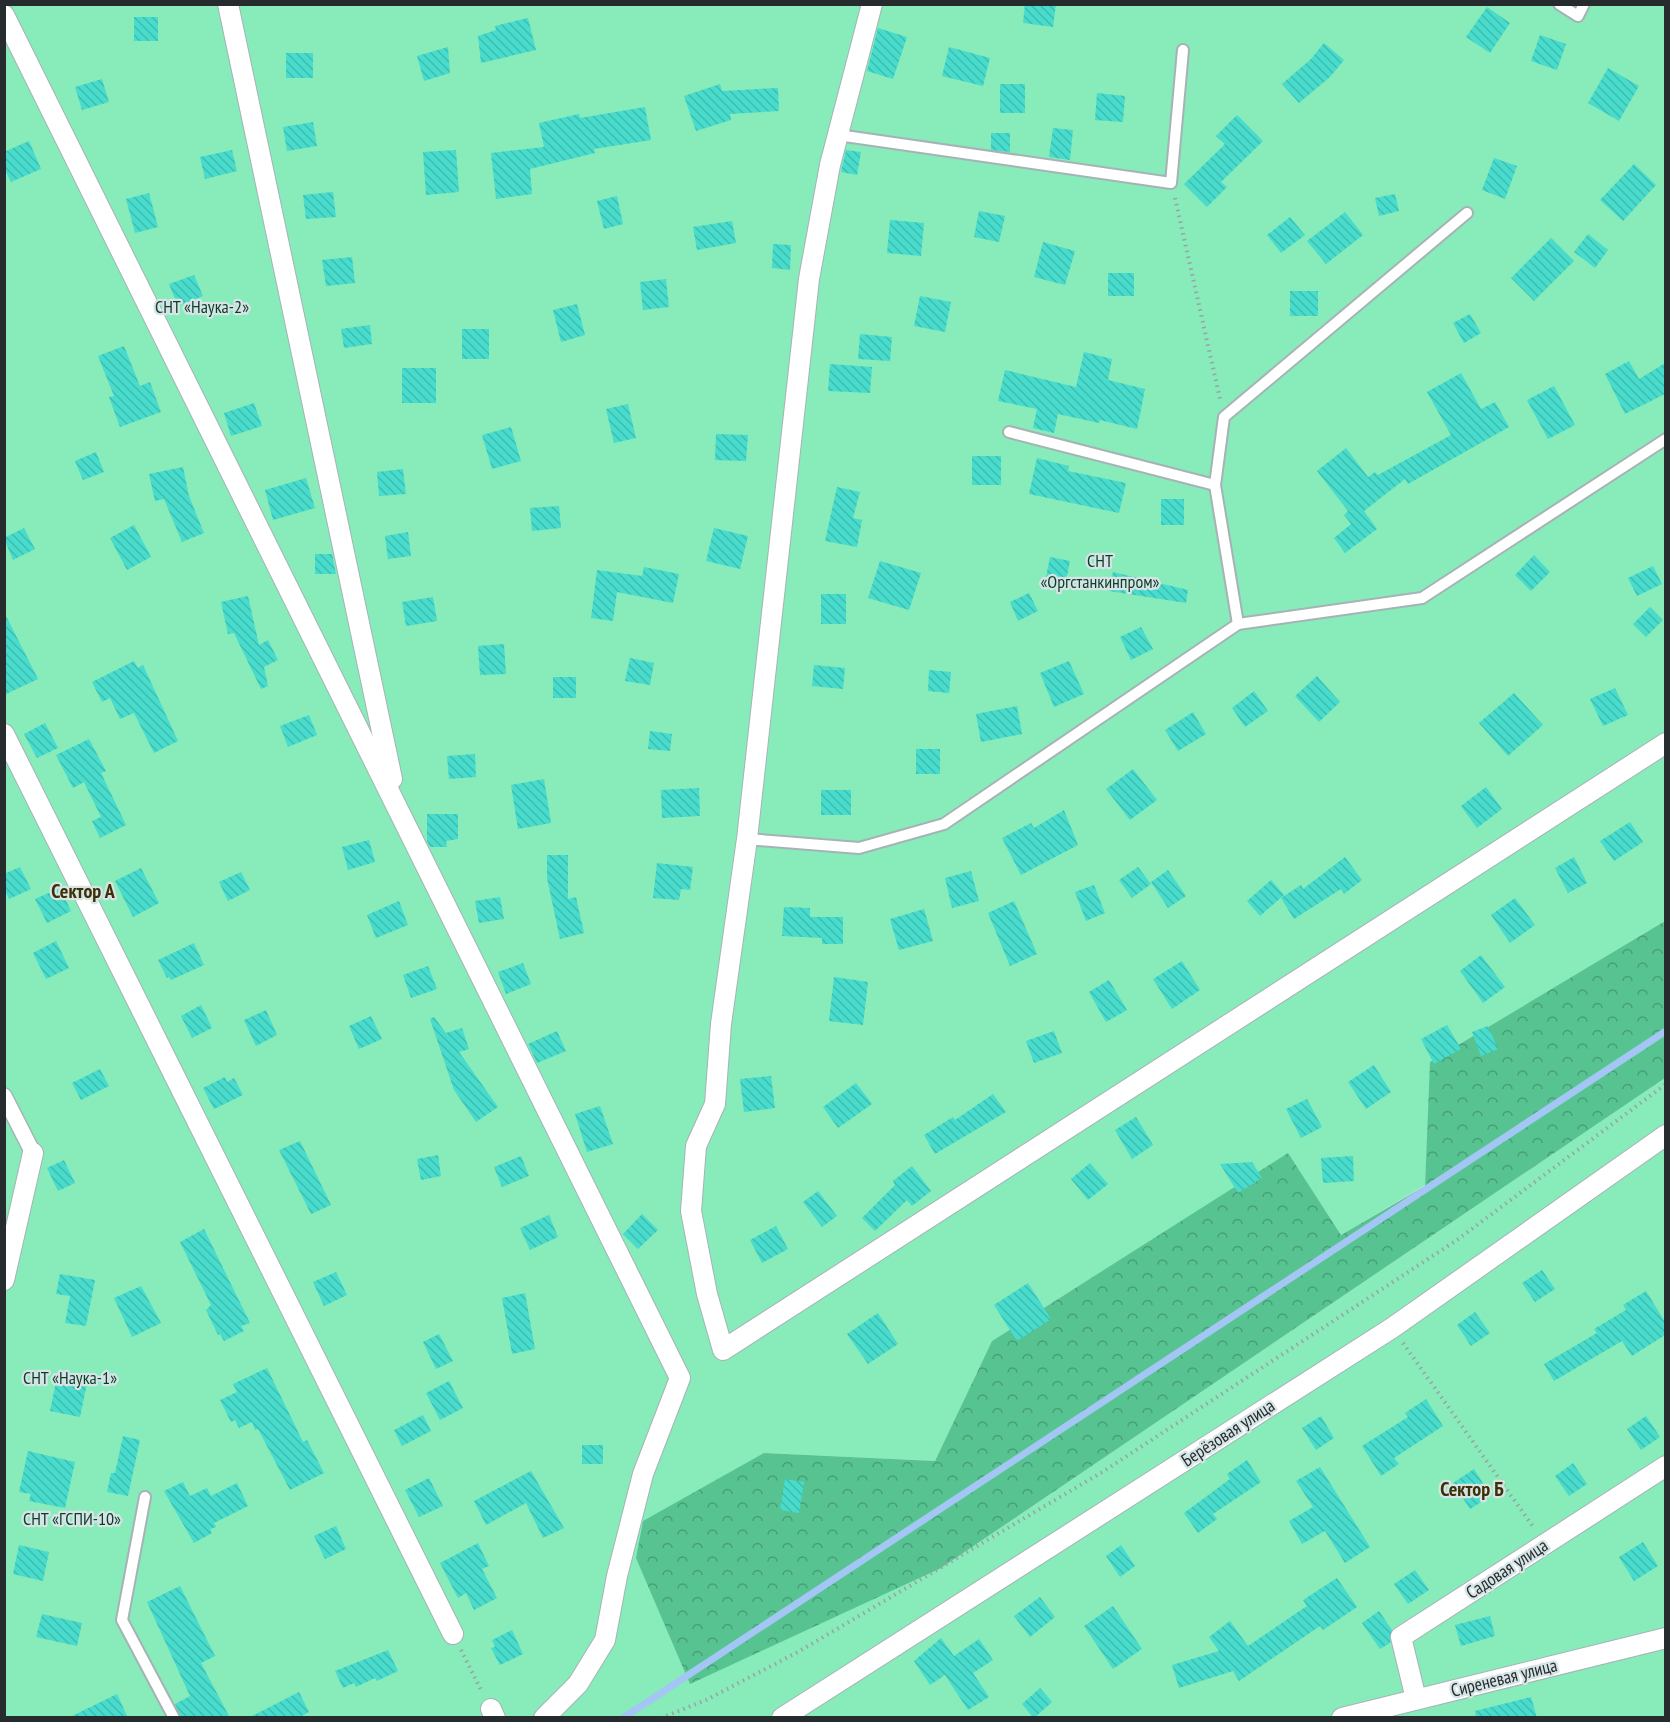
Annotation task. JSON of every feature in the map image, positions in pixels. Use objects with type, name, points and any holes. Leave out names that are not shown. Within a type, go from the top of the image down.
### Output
[{"type":"street","points":[[228,4],[398,808]]},
{"type":"street","points":[[872,4],[838,135],[809,279],[747,839],[721,1024],[715,1104],[696,1146],[691,1211],[707,1294],[723,1350],[1665,743]]},
{"type":"street","points":[[4,15],[680,1378],[643,1474],[617,1576],[605,1640],[578,1684],[544,1718]]},
{"type":"street","points":[[4,734],[453,1634]]},
{"type":"street","points":[[4,1096],[33,1153],[4,1280]]},
{"type":"street","name":"Берёзовая улица","points":[[782,1718],[1392,1328],[1665,1135]]},
{"type":"street","name":"Садовая улица","points":[[1416,1699],[1401,1637],[1665,1466]]},
{"type":"street","name":"Сиреневая улица","points":[[1342,1718],[1665,1638]]},
{"type":"lane","points":[[1559,4],[1578,16],[1584,4]]},
{"type":"lane","points":[[838,135],[1171,183],[1183,50]]},
{"type":"lane","points":[[1238,624],[1215,485],[1224,417],[1467,213]]},
{"type":"lane","points":[[1009,432],[1215,485]]},
{"type":"lane","points":[[747,839],[859,848],[944,824],[1238,624],[1422,598],[1665,439]]},
{"type":"lane","points":[[145,1497],[122,1620],[174,1718]]},
{"type":"path","points":[[1171,183],[1224,417]]},
{"type":"path","points":[[661,1718],[706,1700],[798,1652],[1104,1471],[1457,1240],[1665,1083]]},
{"type":"path","points":[[1392,1328],[1546,1544]]},
{"type":"path","points":[[453,1634],[493,1713]]},
{"type":"green space","points":[[5,5],[1665,5],[1665,921],[1431,1062],[1425,1185],[1341,1235],[1288,1154],[992,1341],[935,1461],[764,1453],[941,1568],[1665,1078],[1665,1717],[5,1718]]},
{"type":"green space","points":[[1665,921],[1665,1078],[941,1568],[690,1684],[636,1558],[643,1521],[764,1453],[935,1461],[992,1341],[1288,1153],[1341,1235],[1425,1186],[1430,1062]]},
{"type":"building","points":[[1025,4],[1056,4],[1053,27],[1023,23]]},
{"type":"building","points":[[1487,7],[1510,23],[1490,53],[1466,37]]},
{"type":"building","points":[[134,17],[158,17],[158,41],[134,41]]},
{"type":"building","points":[[528,18],[536,50],[481,63],[478,36],[496,30],[495,26]]},
{"type":"building","points":[[878,28],[907,37],[893,79],[867,71]]},
{"type":"building","points":[[1540,35],[1566,44],[1557,70],[1531,61]]},
{"type":"building","points":[[1324,43],[1344,60],[1330,77],[1299,103],[1282,84],[1311,59]]},
{"type":"building","points":[[448,47],[450,73],[424,81],[417,56]]},
{"type":"building","points":[[949,47],[990,58],[983,86],[942,76]]},
{"type":"building","points":[[286,53],[313,53],[313,78],[286,78]]},
{"type":"building","points":[[1608,68],[1639,86],[1619,121],[1588,103]]},
{"type":"building","points":[[102,79],[109,102],[82,110],[75,87]]},
{"type":"building","points":[[720,84],[722,91],[778,88],[779,111],[730,114],[731,120],[696,131],[684,96]]},
{"type":"building","points":[[1000,84],[1025,84],[1025,113],[1000,113]]},
{"type":"building","points":[[1097,93],[1125,96],[1123,122],[1095,120]]},
{"type":"building","points":[[645,107],[651,140],[594,149],[595,153],[530,169],[532,194],[496,199],[491,153],[544,147],[539,123],[579,114],[580,118]]},
{"type":"building","points":[[1237,115],[1263,141],[1221,182],[1227,187],[1207,207],[1184,184],[1225,144],[1216,136]]},
{"type":"building","points":[[313,122],[317,146],[287,151],[283,127]]},
{"type":"building","points":[[1053,128],[1073,130],[1070,160],[1049,157]]},
{"type":"building","points":[[991,133],[1010,133],[1010,152],[991,150]]},
{"type":"building","points":[[29,141],[41,169],[11,182],[4,168],[4,152]]},
{"type":"building","points":[[232,150],[237,171],[205,179],[200,157]]},
{"type":"building","points":[[456,150],[459,192],[426,195],[423,152]]},
{"type":"building","points":[[846,150],[861,152],[857,175],[841,172]]},
{"type":"building","points":[[1494,158],[1517,166],[1505,199],[1482,190]]},
{"type":"building","points":[[1634,164],[1656,185],[1623,221],[1600,200]]},
{"type":"building","points":[[333,192],[336,217],[306,219],[303,195]]},
{"type":"building","points":[[149,193],[158,227],[135,233],[126,199]]},
{"type":"building","points":[[1395,194],[1399,211],[1379,216],[1375,198]]},
{"type":"building","points":[[617,196],[623,224],[604,229],[597,201]]},
{"type":"building","points":[[979,211],[1005,216],[999,242],[974,237]]},
{"type":"building","points":[[1345,212],[1363,235],[1326,264],[1307,241]]},
{"type":"building","points":[[1290,217],[1305,235],[1281,253],[1267,235]]},
{"type":"building","points":[[890,220],[924,223],[921,256],[887,253]]},
{"type":"building","points":[[732,221],[736,243],[697,250],[693,227]]},
{"type":"building","points":[[1588,234],[1608,250],[1595,268],[1574,252]]},
{"type":"building","points":[[1551,238],[1574,261],[1534,301],[1511,278]]},
{"type":"building","points":[[1043,242],[1075,251],[1065,285],[1034,277]]},
{"type":"building","points":[[773,244],[791,245],[790,270],[772,268]]},
{"type":"building","points":[[352,257],[355,283],[326,286],[322,260]]},
{"type":"building","points":[[1108,273],[1134,273],[1134,296],[1108,296]]},
{"type":"building","points":[[194,275],[203,296],[178,306],[169,284]]},
{"type":"building","points":[[666,279],[669,307],[643,310],[640,282]]},
{"type":"building","points":[[1290,291],[1318,291],[1318,316],[1290,316]]},
{"type":"building","points":[[920,296],[951,302],[945,332],[914,326]]},
{"type":"building","points":[[577,304],[585,335],[561,342],[553,310]]},
{"type":"building","points":[[1470,314],[1481,333],[1464,343],[1453,323]]},
{"type":"building","points":[[370,325],[372,344],[344,348],[341,329]]},
{"type":"building","points":[[462,329],[489,329],[489,359],[462,359]]},
{"type":"building","points":[[860,334],[892,337],[890,361],[858,359]]},
{"type":"building","points":[[124,346],[140,386],[150,382],[161,412],[120,427],[109,397],[114,396],[98,356]]},
{"type":"building","points":[[1084,352],[1112,359],[1108,380],[1145,389],[1137,429],[1100,420],[1099,423],[1058,414],[1054,433],[1033,428],[1037,409],[998,401],[1005,370],[1076,387]]},
{"type":"building","points":[[1629,361],[1639,379],[1665,363],[1665,394],[1625,414],[1605,374]]},
{"type":"building","points":[[830,364],[872,367],[870,393],[828,391]]},
{"type":"building","points":[[402,368],[436,368],[436,403],[402,403]]},
{"type":"building","points":[[1461,373],[1481,409],[1495,402],[1509,427],[1408,484],[1405,479],[1364,511],[1377,529],[1345,553],[1334,538],[1351,524],[1344,515],[1348,511],[1317,471],[1346,448],[1368,477],[1375,472],[1378,475],[1451,435],[1427,392]]},
{"type":"building","points":[[1554,386],[1575,425],[1548,439],[1527,400]]},
{"type":"building","points":[[254,403],[262,426],[231,436],[224,413]]},
{"type":"building","points":[[628,404],[636,438],[614,443],[606,409]]},
{"type":"building","points":[[511,427],[521,461],[492,469],[482,435]]},
{"type":"building","points":[[716,434],[748,435],[746,461],[715,460]]},
{"type":"building","points":[[96,452],[104,472],[83,480],[75,461]]},
{"type":"building","points":[[972,456],[1001,456],[1001,485],[972,485]]},
{"type":"building","points":[[1037,458],[1069,466],[1068,471],[1126,483],[1119,513],[1029,494]]},
{"type":"building","points":[[183,467],[189,496],[204,533],[182,542],[164,499],[155,501],[149,474]]},
{"type":"building","points":[[403,469],[406,494],[379,496],[377,472]]},
{"type":"building","points":[[306,478],[315,508],[273,520],[265,490]]},
{"type":"building","points":[[837,487],[860,492],[853,518],[862,520],[857,547],[825,541]]},
{"type":"building","points":[[1161,499],[1184,499],[1184,525],[1161,525]]},
{"type":"building","points":[[559,506],[561,528],[532,531],[530,508]]},
{"type":"building","points":[[134,525],[151,557],[127,570],[110,538]]},
{"type":"building","points":[[24,528],[35,549],[13,560],[4,538]]},
{"type":"building","points":[[714,528],[748,536],[740,569],[706,561]]},
{"type":"building","points":[[408,532],[411,556],[388,559],[385,536]]},
{"type":"building","points":[[315,554],[332,554],[336,574],[315,574]]},
{"type":"building","points":[[1534,555],[1550,572],[1531,591],[1515,575]]},
{"type":"building","points":[[1050,557],[1070,561],[1066,581],[1046,577]]},
{"type":"building","points":[[880,561],[921,573],[909,610],[868,598]]},
{"type":"building","points":[[1653,566],[1662,584],[1637,596],[1628,578]]},
{"type":"building","points":[[644,567],[679,574],[673,603],[617,592],[613,621],[591,618],[597,570],[642,576]]},
{"type":"building","points":[[1113,572],[1188,590],[1186,603],[1109,591]]},
{"type":"building","points":[[1029,593],[1038,611],[1018,621],[1010,602]]},
{"type":"building","points":[[821,594],[846,594],[846,624],[821,624]]},
{"type":"building","points":[[248,596],[259,645],[268,640],[278,660],[264,667],[268,686],[261,689],[234,633],[228,634],[221,602]]},
{"type":"building","points":[[433,597],[437,621],[406,626],[402,602]]},
{"type":"building","points":[[1650,607],[1663,620],[1646,637],[1633,624]]},
{"type":"building","points":[[4,612],[38,679],[4,695]]},
{"type":"building","points":[[1141,627],[1153,649],[1131,660],[1120,637]]},
{"type":"building","points":[[504,644],[506,674],[480,675],[478,646]]},
{"type":"building","points":[[630,658],[654,663],[650,685],[625,681]]},
{"type":"building","points":[[134,661],[138,668],[143,665],[178,741],[154,753],[134,713],[120,719],[110,698],[102,702],[92,682]]},
{"type":"building","points":[[1069,661],[1084,694],[1054,707],[1040,673]]},
{"type":"building","points":[[814,665],[845,668],[843,689],[812,686]]},
{"type":"building","points":[[929,670],[951,672],[949,693],[928,691]]},
{"type":"building","points":[[1317,676],[1340,702],[1319,722],[1295,696]]},
{"type":"building","points":[[553,677],[576,677],[576,698],[553,698]]},
{"type":"building","points":[[1615,688],[1628,715],[1603,726],[1590,699]]},
{"type":"building","points":[[1254,691],[1268,711],[1245,727],[1232,708]]},
{"type":"building","points":[[1514,693],[1543,725],[1508,756],[1479,723]]},
{"type":"building","points":[[1017,706],[1022,734],[981,742],[976,714]]},
{"type":"building","points":[[1193,712],[1206,734],[1178,751],[1165,730]]},
{"type":"building","points":[[309,715],[317,735],[288,747],[280,726]]},
{"type":"building","points":[[45,723],[58,748],[37,758],[24,734]]},
{"type":"building","points":[[650,731],[672,734],[670,751],[648,749]]},
{"type":"building","points":[[89,739],[106,771],[101,773],[126,825],[100,838],[92,821],[101,817],[84,782],[73,788],[56,755]]},
{"type":"building","points":[[916,749],[940,749],[940,774],[916,774]]},
{"type":"building","points":[[475,754],[476,777],[449,779],[447,756]]},
{"type":"building","points":[[1133,769],[1157,800],[1130,820],[1106,789]]},
{"type":"building","points":[[544,779],[551,823],[518,829],[511,785]]},
{"type":"building","points":[[1486,787],[1502,809],[1477,828],[1461,806]]},
{"type":"building","points":[[699,788],[700,816],[662,818],[661,790]]},
{"type":"building","points":[[821,790],[851,790],[851,815],[821,815]]},
{"type":"building","points":[[1064,810],[1078,845],[1021,875],[1002,838],[1031,823],[1034,828]]},
{"type":"building","points":[[427,814],[458,814],[458,839],[446,841],[447,847],[430,847],[427,841]]},
{"type":"building","points":[[1630,822],[1643,842],[1614,861],[1600,841]]},
{"type":"building","points":[[369,840],[375,862],[348,870],[342,847]]},
{"type":"building","points":[[547,855],[568,855],[568,899],[576,897],[584,933],[560,939],[547,878]]},
{"type":"building","points":[[1345,857],[1362,880],[1344,894],[1341,889],[1294,919],[1281,898],[1301,885],[1303,889]]},
{"type":"building","points":[[1574,857],[1587,883],[1568,893],[1555,868]]},
{"type":"building","points":[[657,863],[693,867],[690,890],[681,889],[679,900],[653,898]]},
{"type":"building","points":[[20,867],[31,889],[9,899],[4,889],[4,874]]},
{"type":"building","points":[[1138,867],[1151,884],[1132,898],[1119,880]]},
{"type":"building","points":[[141,868],[159,903],[133,917],[115,881]]},
{"type":"building","points":[[1168,870],[1186,896],[1168,908],[1151,882]]},
{"type":"building","points":[[971,871],[979,901],[952,908],[945,878]]},
{"type":"building","points":[[241,872],[250,890],[228,901],[219,882]]},
{"type":"building","points":[[1271,880],[1284,895],[1260,916],[1247,901]]},
{"type":"building","points":[[1094,885],[1105,913],[1086,921],[1075,892]]},
{"type":"building","points":[[60,888],[71,911],[47,923],[35,899]]},
{"type":"building","points":[[500,897],[504,919],[479,923],[475,901]]},
{"type":"building","points":[[1515,898],[1535,925],[1510,943],[1491,915]]},
{"type":"building","points":[[399,901],[408,925],[376,938],[367,915]]},
{"type":"building","points":[[1014,901],[1037,954],[1010,966],[988,913]]},
{"type":"building","points":[[784,907],[810,908],[810,917],[843,917],[843,944],[822,944],[822,938],[782,936]]},
{"type":"building","points":[[924,909],[933,941],[899,950],[890,919]]},
{"type":"building","points":[[56,941],[69,968],[46,979],[33,953]]},
{"type":"building","points":[[194,943],[204,965],[171,980],[167,978],[158,960]]},
{"type":"building","points":[[1481,955],[1505,987],[1483,1003],[1460,971]]},
{"type":"building","points":[[1182,961],[1200,990],[1172,1009],[1153,979]]},
{"type":"building","points":[[523,963],[531,984],[506,994],[498,972]]},
{"type":"building","points":[[428,966],[437,989],[411,998],[403,975]]},
{"type":"building","points":[[834,977],[868,982],[863,1025],[829,1021]]},
{"type":"building","points":[[1109,980],[1127,1010],[1106,1022],[1089,992]]},
{"type":"building","points":[[201,1005],[212,1028],[192,1038],[181,1016]]},
{"type":"building","points":[[266,1010],[277,1035],[256,1046],[244,1020]]},
{"type":"building","points":[[371,1016],[382,1039],[359,1049],[349,1026]]},
{"type":"building","points":[[434,1017],[446,1033],[462,1028],[469,1049],[459,1052],[498,1107],[476,1122],[454,1090],[430,1019]]},
{"type":"building","points":[[1447,1025],[1461,1049],[1434,1064],[1421,1039]]},
{"type":"building","points":[[1488,1026],[1498,1049],[1481,1056],[1472,1032]]},
{"type":"building","points":[[557,1031],[566,1051],[537,1063],[528,1044]]},
{"type":"building","points":[[1054,1031],[1062,1053],[1034,1063],[1026,1041]]},
{"type":"building","points":[[1374,1065],[1391,1092],[1366,1109],[1348,1082]]},
{"type":"building","points":[[100,1069],[109,1086],[81,1100],[72,1083]]},
{"type":"building","points":[[771,1076],[775,1108],[744,1112],[740,1079]]},
{"type":"building","points":[[225,1077],[227,1082],[234,1078],[243,1095],[214,1109],[203,1088]]},
{"type":"building","points":[[856,1083],[872,1104],[838,1128],[823,1107]]},
{"type":"building","points":[[993,1094],[1006,1112],[935,1154],[924,1135],[953,1117],[955,1120]]},
{"type":"building","points":[[1307,1099],[1322,1127],[1301,1138],[1286,1109]]},
{"type":"building","points":[[600,1106],[613,1144],[587,1152],[575,1114]]},
{"type":"building","points":[[1136,1117],[1153,1145],[1132,1159],[1115,1130]]},
{"type":"building","points":[[300,1141],[331,1205],[311,1214],[279,1150]]},
{"type":"building","points":[[438,1155],[441,1176],[421,1180],[417,1159]]},
{"type":"building","points":[[521,1156],[529,1176],[502,1187],[494,1167]]},
{"type":"building","points":[[1353,1156],[1354,1181],[1323,1183],[1321,1158]]},
{"type":"building","points":[[64,1160],[75,1183],[58,1191],[47,1168]]},
{"type":"building","points":[[1252,1162],[1262,1178],[1238,1193],[1220,1164]]},
{"type":"building","points":[[1090,1163],[1108,1184],[1088,1200],[1071,1179]]},
{"type":"building","points":[[912,1166],[931,1191],[912,1206],[907,1200],[875,1231],[862,1218],[895,1185],[893,1181]]},
{"type":"building","points":[[818,1191],[837,1216],[822,1227],[803,1202]]},
{"type":"building","points":[[642,1214],[658,1230],[638,1249],[623,1234]]},
{"type":"building","points":[[549,1215],[558,1237],[530,1250],[520,1228]]},
{"type":"building","points":[[776,1226],[788,1249],[762,1263],[750,1240]]},
{"type":"building","points":[[204,1229],[250,1323],[241,1326],[244,1331],[224,1341],[220,1334],[218,1335],[206,1310],[211,1305],[180,1242]]},
{"type":"building","points":[[1542,1270],[1555,1289],[1535,1302],[1522,1283]]},
{"type":"building","points":[[336,1272],[347,1295],[324,1306],[313,1282]]},
{"type":"building","points":[[60,1274],[95,1280],[86,1326],[65,1323],[70,1296],[56,1294]]},
{"type":"building","points":[[1028,1283],[1051,1319],[1017,1341],[994,1305]]},
{"type":"building","points":[[141,1286],[161,1323],[132,1337],[114,1298]]},
{"type":"building","points":[[1646,1291],[1665,1322],[1665,1335],[1632,1356],[1622,1341],[1554,1381],[1544,1364],[1597,1333],[1594,1329],[1626,1310],[1623,1305]]},
{"type":"building","points":[[525,1293],[535,1349],[512,1354],[502,1298]]},
{"type":"building","points":[[1475,1312],[1490,1333],[1471,1346],[1457,1325]]},
{"type":"building","points":[[878,1313],[898,1344],[868,1364],[847,1334]]},
{"type":"building","points":[[439,1334],[453,1361],[436,1369],[423,1342]]},
{"type":"building","points":[[267,1368],[303,1442],[307,1440],[324,1473],[290,1490],[258,1429],[255,1430],[252,1422],[239,1428],[235,1420],[231,1422],[220,1400],[237,1392],[233,1384]]},
{"type":"building","points":[[57,1377],[87,1383],[80,1417],[50,1411]]},
{"type":"building","points":[[449,1381],[463,1408],[440,1420],[426,1393]]},
{"type":"building","points":[[1426,1399],[1443,1426],[1394,1458],[1399,1464],[1381,1476],[1362,1446],[1408,1417],[1405,1413]]},
{"type":"building","points":[[423,1415],[431,1431],[402,1446],[394,1430]]},
{"type":"building","points":[[1321,1416],[1334,1438],[1316,1450],[1302,1428]]},
{"type":"building","points":[[1646,1416],[1660,1437],[1641,1450],[1627,1429]]},
{"type":"building","points":[[123,1436],[140,1440],[128,1496],[107,1492],[111,1473],[115,1473]]},
{"type":"building","points":[[582,1445],[603,1445],[603,1464],[582,1464]]},
{"type":"building","points":[[28,1451],[75,1462],[65,1508],[29,1501],[31,1494],[19,1492]]},
{"type":"building","points":[[1247,1460],[1261,1482],[1213,1514],[1217,1519],[1198,1533],[1184,1513],[1230,1479],[1227,1474]]},
{"type":"building","points":[[1573,1463],[1587,1484],[1569,1496],[1555,1476]]},
{"type":"building","points":[[1320,1467],[1370,1547],[1345,1563],[1325,1531],[1302,1544],[1289,1521],[1313,1507],[1296,1481]]},
{"type":"building","points":[[1474,1469],[1491,1496],[1470,1509],[1453,1483]]},
{"type":"building","points":[[531,1471],[564,1528],[543,1538],[526,1503],[486,1525],[474,1501]]},
{"type":"building","points":[[429,1478],[443,1506],[419,1517],[405,1490]]},
{"type":"building","points":[[785,1479],[804,1482],[799,1513],[780,1510]]},
{"type":"building","points":[[183,1482],[190,1496],[207,1488],[211,1496],[237,1483],[248,1506],[214,1523],[216,1527],[210,1529],[212,1533],[194,1543],[164,1491]]},
{"type":"building","points":[[336,1526],[346,1549],[325,1559],[314,1536]]},
{"type":"building","points":[[1643,1542],[1658,1566],[1634,1581],[1619,1557]]},
{"type":"building","points":[[478,1543],[489,1566],[482,1569],[497,1598],[474,1610],[466,1593],[458,1598],[440,1563]]},
{"type":"building","points":[[19,1545],[49,1552],[43,1581],[13,1574]]},
{"type":"building","points":[[1121,1545],[1135,1566],[1120,1577],[1106,1556]]},
{"type":"building","points":[[1415,1570],[1429,1590],[1408,1604],[1394,1584]]},
{"type":"building","points":[[1337,1578],[1357,1607],[1323,1630],[1320,1626],[1239,1681],[1233,1671],[1179,1688],[1172,1665],[1219,1651],[1209,1637],[1230,1621],[1248,1646],[1307,1606],[1303,1600]]},
{"type":"building","points":[[180,1586],[215,1656],[201,1663],[230,1718],[181,1718],[175,1704],[190,1696],[147,1602]]},
{"type":"building","points":[[1040,1597],[1055,1617],[1030,1637],[1014,1616]]},
{"type":"building","points":[[1113,1606],[1142,1649],[1113,1669],[1084,1626]]},
{"type":"building","points":[[1379,1611],[1392,1630],[1390,1643],[1380,1649],[1362,1623]]},
{"type":"building","points":[[42,1614],[82,1623],[77,1646],[36,1637]]},
{"type":"building","points":[[1490,1616],[1495,1636],[1461,1646],[1455,1625]]},
{"type":"building","points":[[512,1630],[523,1654],[500,1665],[491,1648],[495,1647],[492,1640]]},
{"type":"building","points":[[941,1638],[954,1656],[979,1639],[993,1660],[973,1673],[989,1697],[968,1710],[945,1675],[930,1685],[914,1661]]},
{"type":"building","points":[[388,1650],[398,1671],[377,1681],[375,1678],[356,1687],[354,1683],[343,1688],[335,1671]]},
{"type":"building","points":[[1040,1688],[1052,1702],[1034,1718],[1022,1704]]},
{"type":"building","points":[[299,1692],[309,1712],[298,1718],[248,1718]]},
{"type":"building","points":[[117,1694],[128,1718],[68,1718]]},
{"type":"building","points":[[1531,1697],[1537,1718],[1476,1718],[1475,1711]]},
{"type":"waterway","points":[[623,1718],[1666,1031]]},
{"type":"district","name":"Сектор А","points":[[83,891]]},
{"type":"district","name":"Сектор Б","points":[[1472,1489]]},
{"type":"park label","name":"СНТ «Наука-2»","points":[[202,307]]},
{"type":"park label","name":"СНТ «Оргстанкинпром»","points":[[1100,571]]},
{"type":"park label","name":"СНТ «Наука-1»","points":[[70,1378]]},
{"type":"park label","name":"СНТ «ГСПИ-10»","points":[[72,1519]]}]
